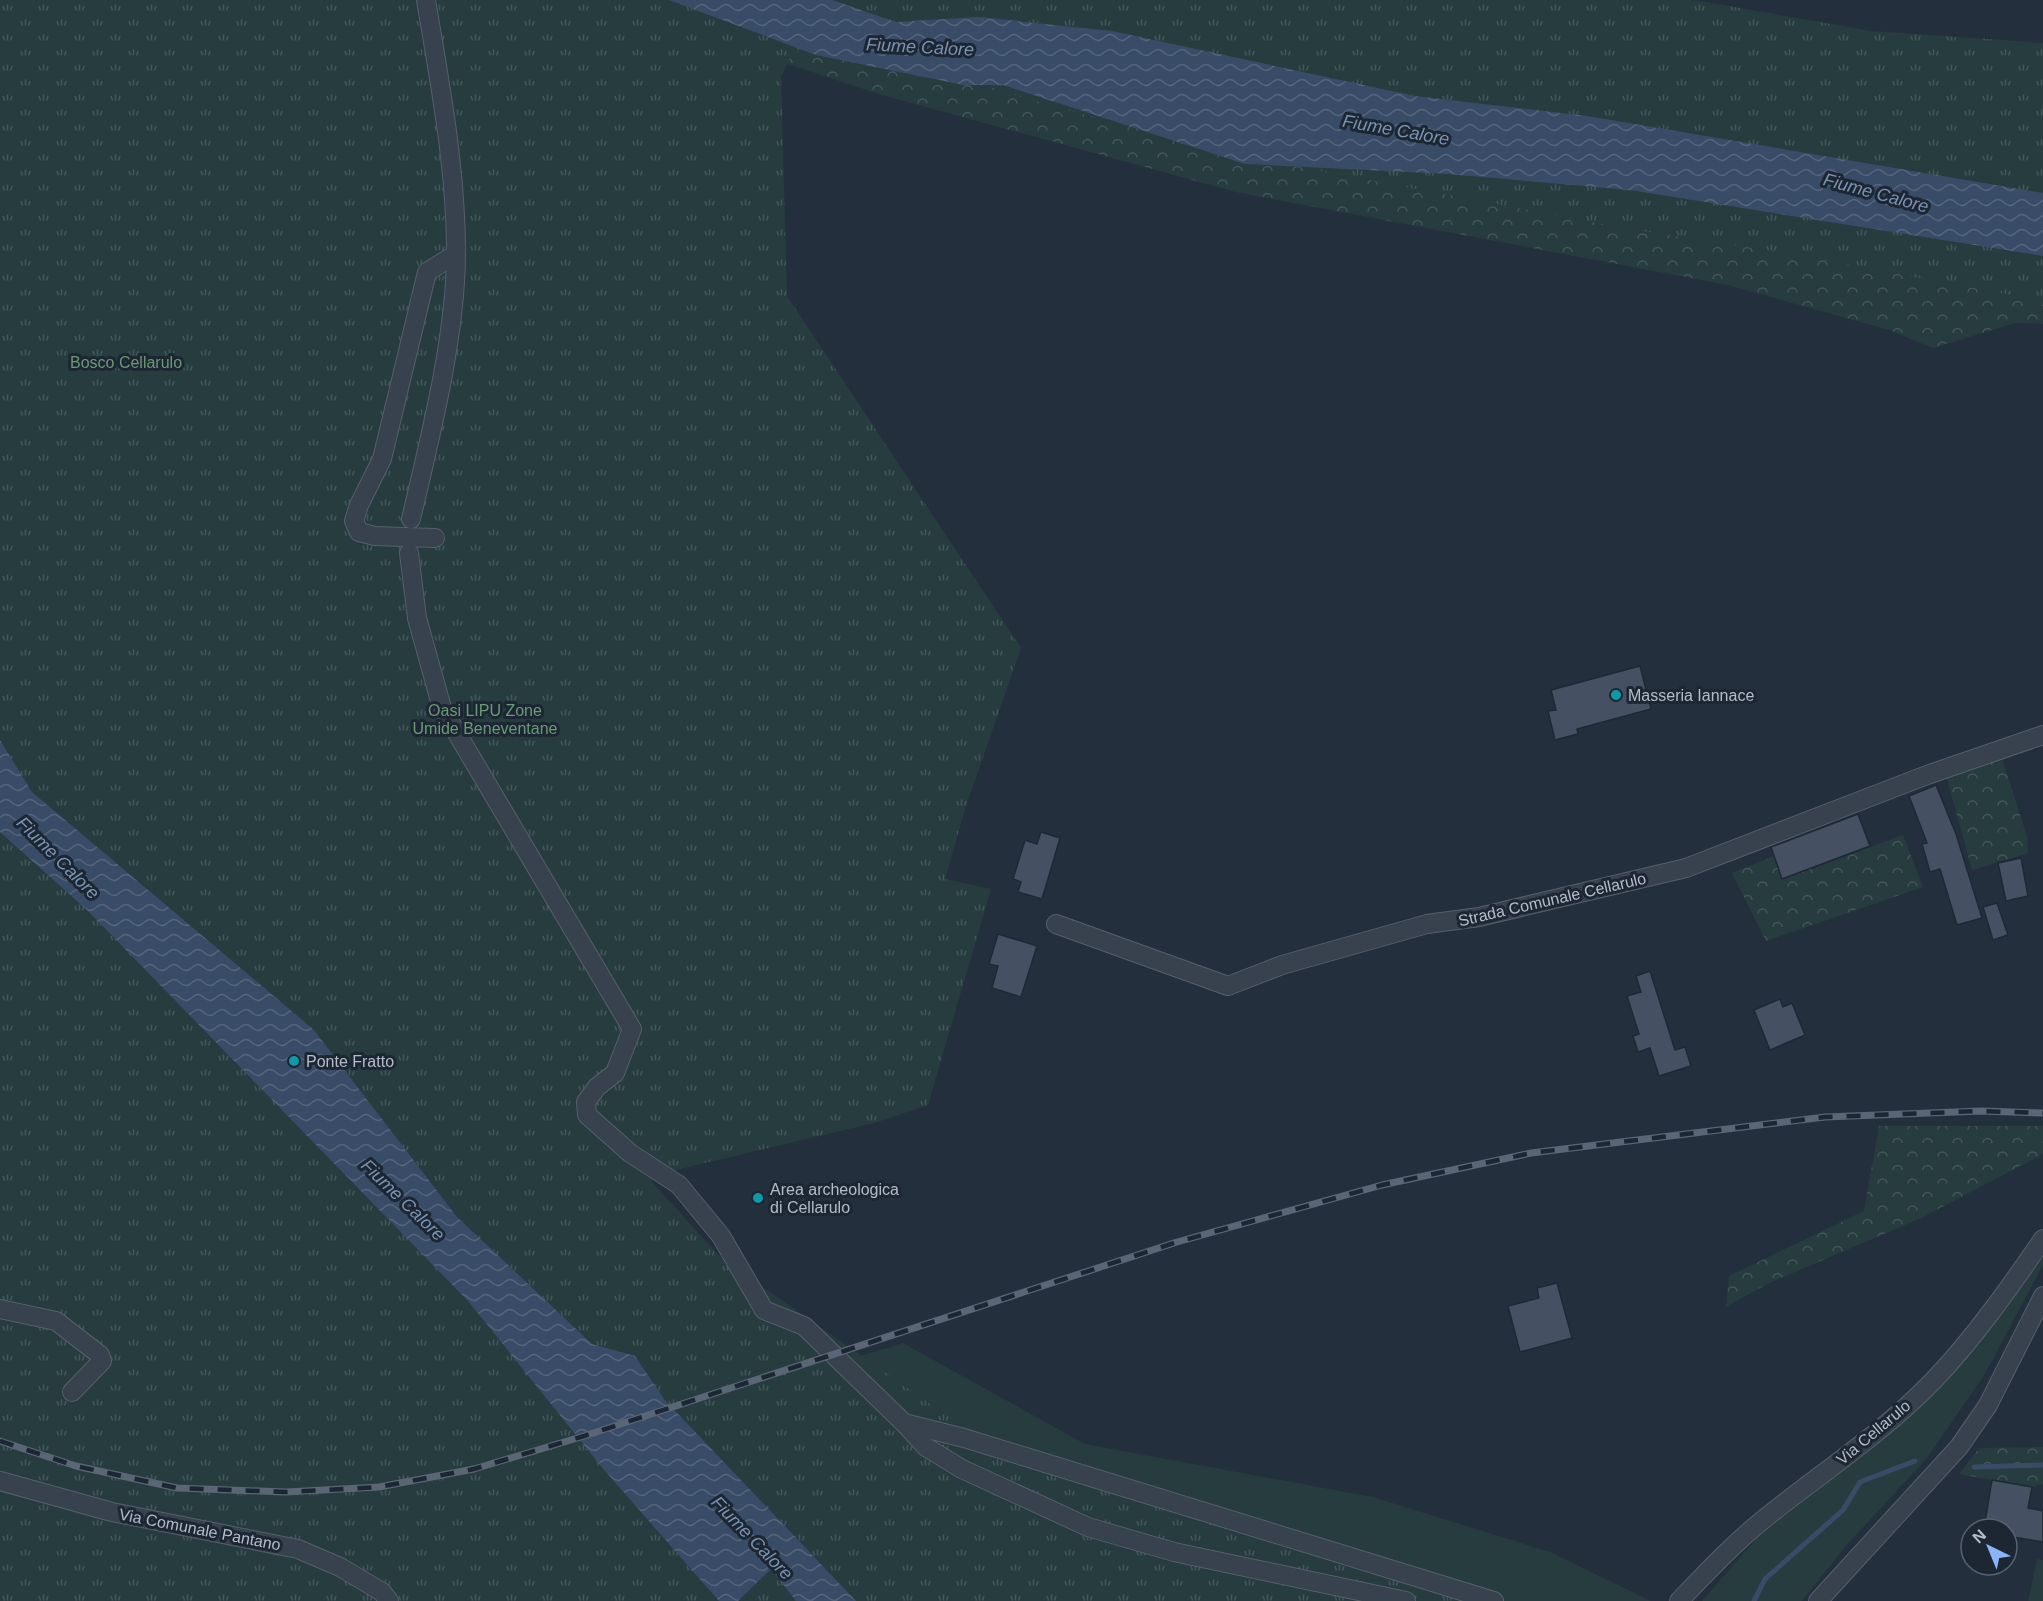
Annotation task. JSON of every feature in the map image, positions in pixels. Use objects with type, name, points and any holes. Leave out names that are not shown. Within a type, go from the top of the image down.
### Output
[{"type":"street","points":[[411,519],[428,444],[448,330],[456,254],[444,100],[426,0]]},
{"type":"street","points":[[435,538],[375,536],[359,532],[354,521],[359,505],[382,459],[427,272],[456,254]]},
{"type":"street","points":[[409,553],[417,618],[442,708],[632,1029],[615,1072],[597,1087],[586,1102],[587,1115],[630,1153],[678,1185],[720,1236],[764,1310],[804,1326],[926,1447],[962,1470],[1088,1527],[1174,1552],[1406,1601]]},
{"type":"street","name":"Strada Comunale Cellarulo","points":[[1056,924],[1228,986],[1282,965],[1427,924],[1479,917],[1686,868],[1948,767],[2043,735]]},
{"type":"street","name":"Via Cellarulo","points":[[1679,1601],[1726,1552],[1763,1520],[1886,1425],[1934,1379],[2013,1283],[2043,1239]]},
{"type":"street","points":[[1818,1601],[1959,1447],[1988,1405],[2043,1296]]},
{"type":"street","points":[[0,1309],[56,1321],[100,1354],[102,1361],[72,1392]]},
{"type":"street","points":[[904,1423],[964,1438],[1494,1601]]},
{"type":"street","name":"Via Comunale Pantano","points":[[0,1481],[112,1512],[298,1549],[340,1567],[382,1592],[389,1601]]},
{"type":"green space","name":"Oasi LIPU Zone Umide Beneventane","points":[[0,0],[1694,0],[1871,31],[2043,43],[2043,301],[1797,255],[1630,229],[1240,156],[1027,99],[934,69],[799,39],[781,77],[787,296],[1021,648],[966,806],[945,879],[991,889],[928,1105],[874,1123],[650,1176],[652,1182],[722,1259],[955,1421],[1093,1472],[1492,1601],[0,1601]]},
{"type":"green space","points":[[646,17],[1448,174],[2043,256],[2043,324],[2015,323],[1933,348],[1889,330],[1728,285],[1236,192],[879,94]]},
{"type":"green space","points":[[2001,755],[2027,837],[2028,853],[1972,870],[1946,775]]},
{"type":"green space","points":[[1903,835],[1923,887],[1766,941],[1732,873],[1774,856],[1783,879]]},
{"type":"green space","points":[[1879,1126],[2043,1126],[2043,1154],[1919,1219],[1769,1283],[1726,1307],[1729,1276],[1864,1211]]},
{"type":"green space","points":[[2043,1257],[2043,1265],[1985,1374],[1927,1458],[1845,1547],[1802,1601],[1702,1601],[1760,1535],[1853,1462],[1940,1384]]},
{"type":"green space","points":[[903,1343],[1085,1444],[1373,1497],[1550,1552],[1651,1601],[1341,1601],[831,1365]]},
{"type":"green space","points":[[2043,1447],[2043,1484],[2032,1487],[1959,1474],[1979,1448]]},
{"type":"green space","points":[[2037,1559],[2043,1560],[2043,1601],[2028,1601]]},
{"type":"water","name":"Fiume Calore","points":[[669,0],[832,0],[896,22],[979,17],[1112,31],[1415,96],[1587,116],[2043,193],[2043,256],[1630,190],[1448,174],[1245,164],[1003,85],[963,85],[816,55]]},
{"type":"water","name":"Fiume Calore","points":[[0,740],[32,792],[313,1029],[457,1217],[592,1344],[635,1356],[664,1399],[856,1601],[796,1601],[771,1569],[738,1601],[719,1601],[605,1471],[468,1301],[88,911],[0,832]]},
{"type":"building","name":"Masseria Iannace","points":[[1640,666],[1651,709],[1577,729],[1578,734],[1555,740],[1548,711],[1556,710],[1551,690]]},
{"type":"building","points":[[1936,785],[1956,834],[1982,918],[1957,925],[1940,869],[1930,872],[1922,844],[1927,843],[1909,796]]},
{"type":"building","points":[[1858,814],[1870,846],[1782,879],[1771,847]]},
{"type":"building","points":[[1041,832],[1060,838],[1042,899],[1018,892],[1021,882],[1013,879],[1025,840],[1037,844]]},
{"type":"building","points":[[2021,858],[2028,896],[2006,901],[1998,863]]},
{"type":"building","points":[[1997,903],[2008,935],[1993,940],[1983,907]]},
{"type":"building","points":[[998,934],[1037,946],[1021,997],[992,988],[998,966],[989,964]]},
{"type":"building","points":[[1650,971],[1675,1050],[1685,1047],[1691,1066],[1659,1076],[1650,1048],[1638,1052],[1633,1036],[1639,1034],[1627,996],[1641,992],[1636,976]]},
{"type":"building","points":[[1780,999],[1783,1007],[1792,1003],[1805,1035],[1770,1050],[1754,1010]]},
{"type":"building","points":[[1557,1283],[1572,1338],[1520,1352],[1508,1306],[1539,1298],[1537,1288]]},
{"type":"building","points":[[1992,1480],[2032,1487],[2028,1508],[2043,1511],[2043,1542],[2019,1538],[2019,1517],[1986,1517]]},
{"type":"waterway","points":[[1754,1601],[1765,1579],[1843,1510],[1860,1482],[1915,1461]]},
{"type":"waterway","points":[[1974,1467],[2043,1465]]},
{"type":"railway","points":[[0,1441],[76,1466],[177,1488],[286,1492],[379,1487],[474,1469],[584,1436],[1177,1242],[1382,1185],[1531,1153],[1825,1117],[1981,1111],[2043,1113]]},
{"type":"place","name":"Masseria Iannace","points":[[1616,695]]},
{"type":"place","name":"Ponte Fratto","points":[[294,1061]]},
{"type":"place","name":"Area archeologica di Cellarulo","points":[[758,1198]]},
{"type":"park label","name":"Bosco Cellarulo","points":[[126,362]]}]
